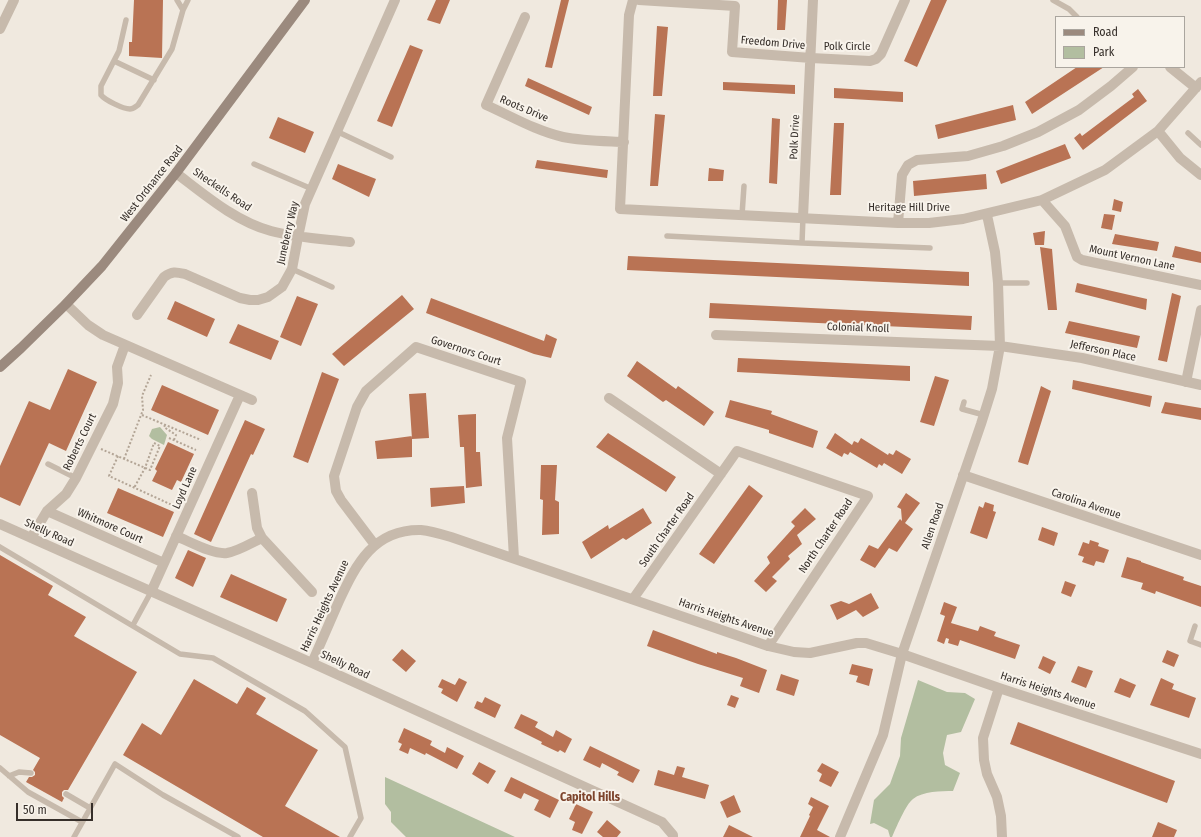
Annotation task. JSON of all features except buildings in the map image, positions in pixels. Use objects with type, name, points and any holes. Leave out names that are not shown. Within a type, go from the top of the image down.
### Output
[{"type":"main road","name":"West Ordnance Road","points":[[0,367],[66,304],[102,266],[176,173],[305,0]]},
{"type":"street","points":[[0,29],[14,0]]},
{"type":"street","name":"Juneberry Way","points":[[137,315],[164,277],[169,273],[175,272],[185,274],[240,298],[250,300],[258,300],[268,297],[282,287],[292,270],[306,204],[336,131],[395,0]]},
{"type":"street","points":[[624,142],[629,14],[633,0]]},
{"type":"street","name":"Freedom Drive","points":[[639,0],[735,6],[732,52],[811,58]]},
{"type":"street","name":"Polk Circle","points":[[813,0],[811,58],[870,61],[876,59],[881,54],[904,0]]},
{"type":"street","name":"Roots Drive","points":[[525,17],[486,105],[540,130],[561,136],[581,140],[624,142]]},
{"type":"street","name":"Polk Drive","points":[[803,217],[811,58]]},
{"type":"street","points":[[898,223],[902,175],[908,165],[917,160],[968,156],[1003,146],[1038,132],[1079,110],[1111,86],[1130,68]]},
{"type":"street","points":[[1172,68],[1198,85]]},
{"type":"street","name":"Heritage Hill Drive","points":[[624,142],[620,209],[803,217],[898,223],[929,223],[987,215],[1042,200],[1105,170],[1158,131],[1198,85]]},
{"type":"street","points":[[1158,131],[1180,158],[1201,175]]},
{"type":"street","name":"Sheckells Road","points":[[176,173],[217,204],[243,220],[269,230],[298,236],[350,242]]},
{"type":"street","name":"Mount Vernon Lane","points":[[1042,200],[1065,226],[1077,257],[1082,260],[1201,285]]},
{"type":"street","name":"Allen Road","points":[[840,837],[883,735],[902,654],[992,389],[1000,346],[998,283],[995,252],[987,215]]},
{"type":"street","points":[[66,304],[88,326],[103,335],[252,400]]},
{"type":"street","points":[[1186,382],[1201,310]]},
{"type":"street","name":"Colonial Knoll","points":[[716,335],[1000,346]]},
{"type":"street","name":"Roberts Court","points":[[31,538],[47,511],[66,494],[76,478],[113,404],[118,383],[117,367],[125,345]]},
{"type":"street","name":"Jefferson Place","points":[[1000,346],[1082,358],[1201,385]]},
{"type":"street","name":"Governors Court","points":[[375,545],[341,500],[336,491],[334,476],[357,407],[366,391],[416,347],[521,382],[507,438],[514,558]]},
{"type":"street","name":"Loyd Lane","points":[[151,592],[240,395]]},
{"type":"street","points":[[609,398],[721,474]]},
{"type":"street","name":"South Charter Road","points":[[634,599],[737,451]]},
{"type":"street","name":"North Charter Road","points":[[737,451],[868,496],[768,646]]},
{"type":"street","name":"Carolina Avenue","points":[[964,475],[1201,555]]},
{"type":"street","points":[[252,493],[257,528],[262,538],[312,592]]},
{"type":"street","name":"Whitmore Court","points":[[47,511],[164,563]]},
{"type":"street","name":"Shelly Road","points":[[0,524],[312,663],[662,822],[673,837]]},
{"type":"street","name":"Harris Heights Avenue","points":[[312,663],[347,583],[357,565],[365,555],[375,545],[388,538],[400,533],[421,530],[451,537],[514,558],[768,646],[794,652],[810,653],[857,642],[866,643],[1201,754]]},
{"type":"street","points":[[176,536],[209,550],[225,554],[233,552],[262,538]]},
{"type":"street","points":[[999,688],[982,738],[987,774],[997,797],[1002,816],[1002,837]]},
{"type":"lane","points":[[177,0],[183,10]]},
{"type":"lane","points":[[126,20],[119,51],[101,86],[100,95],[126,109],[132,110],[138,106],[172,49],[183,10],[188,0]]},
{"type":"lane","points":[[1053,0],[1069,9],[1076,16]]},
{"type":"lane","points":[[114,61],[154,80]]},
{"type":"lane","points":[[336,131],[391,157]]},
{"type":"lane","points":[[1188,133],[1201,144]]},
{"type":"lane","points":[[254,164],[312,189]]},
{"type":"lane","points":[[742,215],[744,186]]},
{"type":"lane","points":[[802,243],[803,217]]},
{"type":"lane","points":[[667,236],[930,248]]},
{"type":"lane","points":[[292,270],[332,287]]},
{"type":"lane","points":[[998,283],[1027,283]]},
{"type":"lane","points":[[964,402],[962,409],[984,415]]},
{"type":"lane","points":[[48,464],[76,478]]},
{"type":"lane","points":[[0,547],[180,654],[213,658],[305,711],[345,747],[361,818],[350,837]]},
{"type":"lane","points":[[133,625],[151,592]]},
{"type":"lane","points":[[1195,626],[1190,641],[1201,645]]},
{"type":"lane","points":[[74,837],[115,764],[163,795],[238,837]]},
{"type":"lane","points":[[0,768],[28,792],[82,822]]},
{"type":"lane","points":[[9,776],[19,772],[31,773]]},
{"type":"lane","points":[[66,794],[90,808]]},
{"type":"path","points":[[124,459],[144,410],[142,396],[151,375]]},
{"type":"path","points":[[142,415],[201,440]]},
{"type":"path","points":[[165,424],[164,427],[176,434],[174,440]]},
{"type":"path","points":[[169,438],[196,450]]},
{"type":"path","points":[[98,447],[124,459],[145,468],[150,470],[160,446],[154,443],[145,468],[134,488]]},
{"type":"path","points":[[118,456],[109,476],[172,505]]},
{"type":"green space","points":[[160,427],[167,435],[164,445],[149,436],[152,429]]},
{"type":"green space","points":[[918,680],[947,692],[965,693],[975,699],[961,732],[947,735],[943,753],[945,765],[960,773],[953,791],[938,791],[917,796],[910,802],[904,811],[892,837],[890,837],[888,830],[874,823],[870,824],[874,800],[890,784],[900,756],[901,738]]},
{"type":"green space","points":[[385,777],[515,837],[406,837],[391,822],[391,812],[385,804]]},
{"type":"district","name":"Capitol Hills","points":[[590,798]]}]
